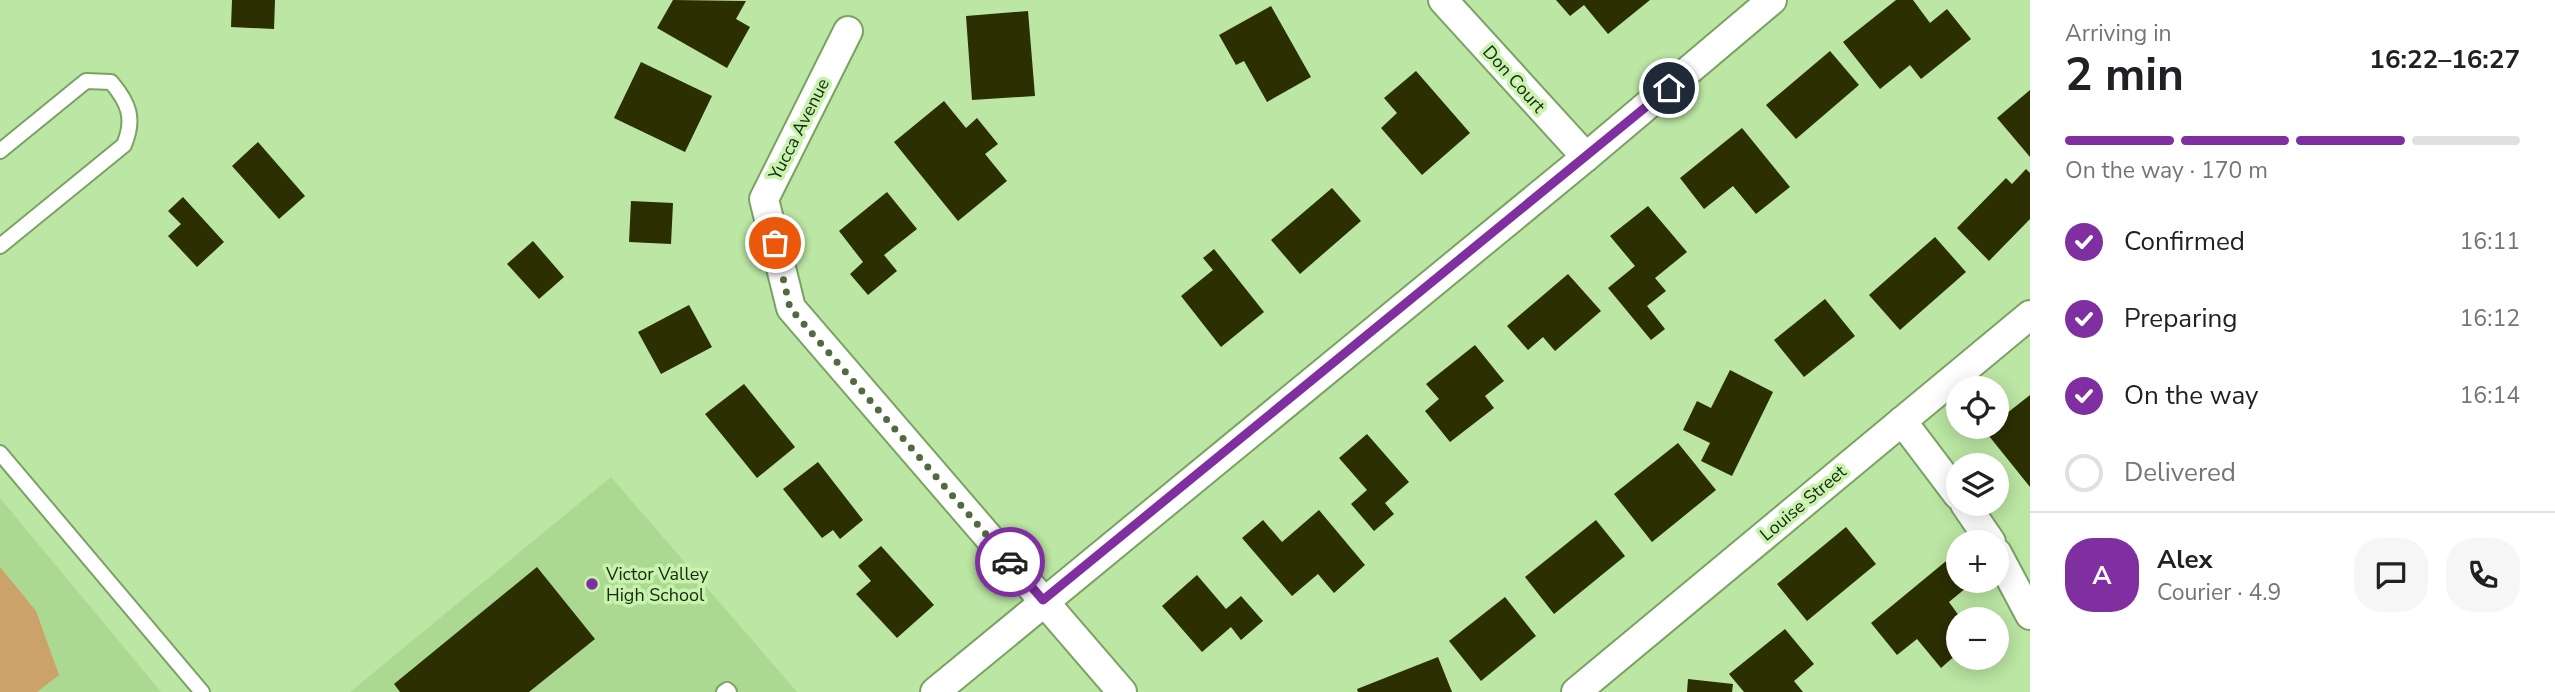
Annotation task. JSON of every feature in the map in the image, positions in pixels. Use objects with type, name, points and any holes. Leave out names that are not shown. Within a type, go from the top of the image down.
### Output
[{"type":"street","name":"Don Court","points":[[1443,0],[1586,158]]},
{"type":"street","points":[[935,692],[1043,600],[1586,158],[1772,0]]},
{"type":"street","name":"Yucca Avenue","points":[[848,31],[764,199],[790,308],[1122,692]]},
{"type":"street","name":"Louise Street","points":[[1576,692],[2030,315]]},
{"type":"street","points":[[1902,421],[1946,479]]},
{"type":"street","points":[[2009,576],[2030,615]]},
{"type":"lane","points":[[0,151],[86,81],[111,82],[126,100],[130,130],[124,145],[0,246]]},
{"type":"lane","points":[[0,453],[202,692]]},
{"type":"lane","points":[[724,692],[730,692]]},
{"type":"shaded area","name":"Victor Valley High School","points":[[611,477],[797,692],[350,692]]},
{"type":"shaded area","points":[[0,498],[161,692],[0,692]]},
{"type":"shaded area","points":[[0,567],[36,611],[59,675],[37,692],[0,692]]},
{"type":"building","points":[[232,0],[275,0],[274,29],[231,27]]},
{"type":"building","points":[[673,0],[746,1],[736,19],[750,27],[727,68],[657,28]]},
{"type":"building","points":[[1556,0],[1650,0],[1608,34],[1584,5],[1570,16]]},
{"type":"building","points":[[1896,0],[1913,0],[1930,23],[1947,9],[1971,39],[1921,79],[1910,65],[1880,89],[1843,42]]},
{"type":"building","points":[[1271,6],[1311,77],[1267,102],[1244,61],[1236,65],[1219,35]]},
{"type":"building","points":[[1028,11],[1035,96],[972,100],[966,16]]},
{"type":"building","points":[[1830,51],[1859,85],[1796,139],[1766,105]]},
{"type":"building","points":[[641,62],[712,96],[685,152],[614,118]]},
{"type":"building","points":[[1416,71],[1470,133],[1422,175],[1381,128],[1397,113],[1384,98]]},
{"type":"building","points":[[2030,90],[2030,157],[1997,118]]},
{"type":"building","points":[[944,101],[966,128],[977,118],[998,144],[985,154],[1007,181],[958,221],[894,142]]},
{"type":"building","points":[[1742,128],[1790,187],[1756,214],[1733,186],[1704,209],[1680,178]]},
{"type":"building","points":[[258,142],[305,196],[279,219],[232,166]]},
{"type":"building","points":[[2026,169],[2030,173],[2030,219],[1989,261],[1957,228],[2006,178],[2012,184]]},
{"type":"building","points":[[1332,188],[1361,221],[1300,274],[1271,240]]},
{"type":"building","points":[[887,192],[917,229],[884,255],[897,271],[868,295],[850,274],[863,262],[839,231]]},
{"type":"building","points":[[183,197],[224,242],[197,267],[168,236],[181,224],[168,211]]},
{"type":"building","points":[[631,201],[673,203],[671,244],[629,242]]},
{"type":"building","points":[[1648,206],[1687,252],[1655,278],[1666,291],[1647,306],[1665,329],[1651,340],[1608,288],[1635,266],[1610,236]]},
{"type":"building","points":[[1935,237],[1966,272],[1900,330],[1869,295]]},
{"type":"building","points":[[533,241],[564,277],[539,299],[507,264]]},
{"type":"building","points":[[1214,249],[1264,312],[1221,347],[1181,296],[1213,270],[1203,258]]},
{"type":"building","points":[[1568,274],[1601,311],[1555,351],[1543,337],[1528,350],[1507,326]]},
{"type":"building","points":[[1825,299],[1855,336],[1804,377],[1774,340]]},
{"type":"building","points":[[689,305],[712,347],[661,374],[638,332]]},
{"type":"building","points":[[1475,345],[1504,381],[1485,396],[1494,408],[1450,442],[1425,411],[1439,399],[1426,384]]},
{"type":"building","points":[[1730,370],[1773,392],[1732,476],[1701,461],[1710,443],[1683,430],[1697,401],[1711,408]]},
{"type":"building","points":[[744,384],[795,447],[757,478],[705,414]]},
{"type":"building","points":[[2030,395],[2030,487],[2009,461],[2009,453],[2003,453],[1991,439],[2009,439],[2009,412]]},
{"type":"building","points":[[1367,434],[1409,482],[1385,503],[1394,514],[1374,531],[1351,504],[1367,490],[1339,458]]},
{"type":"building","points":[[1678,443],[1716,490],[1652,542],[1614,494]]},
{"type":"building","points":[[818,462],[863,520],[840,539],[833,530],[822,538],[783,489]]},
{"type":"building","points":[[1319,510],[1365,565],[1334,593],[1318,574],[1292,596],[1242,538],[1263,520],[1282,542]]},
{"type":"building","points":[[1596,520],[1625,556],[1554,614],[1525,577]]},
{"type":"building","points":[[1846,527],[1876,564],[1807,621],[1777,584]]},
{"type":"building","points":[[881,546],[934,605],[897,638],[856,594],[871,581],[858,566]]},
{"type":"building","points":[[1946,561],[1946,593],[1960,593],[1949,602],[1953,607],[1946,607],[1946,664],[1941,668],[1917,639],[1897,655],[1871,623]]},
{"type":"building","points":[[537,567],[595,639],[529,692],[400,692],[394,684]]},
{"type":"building","points":[[1197,575],[1226,609],[1241,596],[1263,621],[1241,640],[1231,627],[1202,652],[1162,606]]},
{"type":"building","points":[[1505,597],[1536,636],[1481,681],[1449,641]]},
{"type":"building","points":[[1785,629],[1814,664],[1794,681],[1803,692],[1744,692],[1729,674]]},
{"type":"building","points":[[1438,657],[1452,692],[1358,692],[1357,689]]},
{"type":"building","points":[[1688,679],[1733,684],[1732,692],[1687,692]]},
{"type":"way so far","points":[[775,243],[790,308],[1010,562]]},
{"type":"place","name":"Victor Valley High School","points":[[592,584]]},
{"type":"route","points":[[1010,562],[1043,600],[1669,88]]}]
